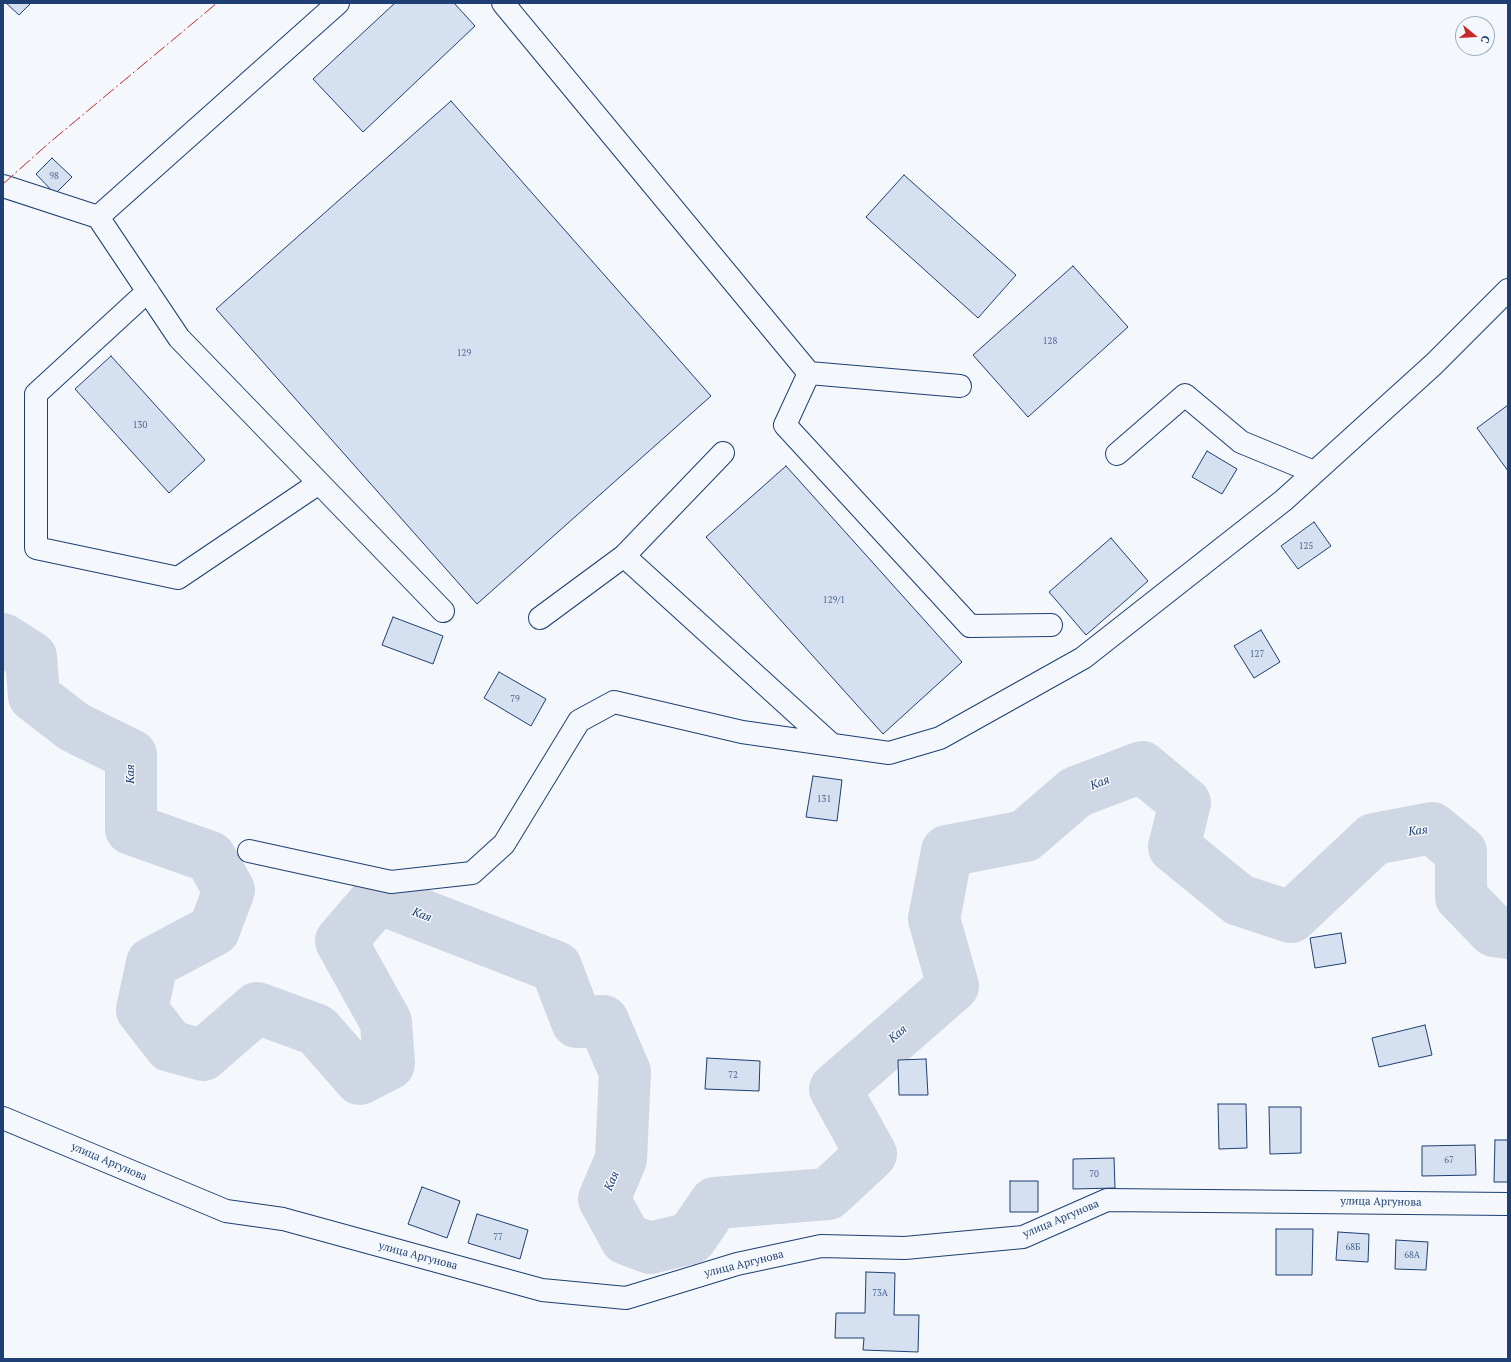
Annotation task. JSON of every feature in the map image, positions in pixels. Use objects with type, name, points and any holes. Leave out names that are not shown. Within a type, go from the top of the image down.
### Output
[{"type":"street","points":[[98,217],[338,3]]},
{"type":"street","points":[[503,3],[808,373],[960,386]]},
{"type":"street","points":[[3,186],[98,217],[179,338],[443,611]]},
{"type":"street","points":[[249,851],[391,882],[472,874],[504,844],[579,721],[614,702],[742,732],[889,753],[940,738],[1083,658],[1284,500],[1434,364],[1508,290]]},
{"type":"street","points":[[148,291],[36,394],[36,548],[178,578],[319,483]]},
{"type":"street","points":[[808,373],[785,425],[970,626],[1051,625]]},
{"type":"street","points":[[1116,454],[1186,395],[1242,442],[1314,472]]},
{"type":"street","points":[[540,618],[624,556],[723,453]]},
{"type":"street","points":[[624,556],[832,745]]},
{"type":"street","name":"улица Аргунова","points":[[3,1118],[226,1210],[283,1219],[542,1290],[626,1298],[737,1264],[821,1246],[905,1248],[1023,1237],[1107,1200],[1508,1204]]},
{"type":"building","points":[[6,3],[31,3],[19,15]]},
{"type":"building","points":[[395,3],[454,3],[475,26],[363,132],[313,79]]},
{"type":"building","points":[[451,101],[711,396],[477,604],[216,309]]},
{"type":"building","points":[[52,158],[72,177],[55,194],[36,174]]},
{"type":"building","points":[[904,175],[1016,275],[978,318],[866,217]]},
{"type":"building","points":[[1073,266],[1128,327],[1028,417],[973,355]]},
{"type":"building","points":[[111,356],[205,460],[169,493],[75,389]]},
{"type":"building","points":[[1508,405],[1508,471],[1477,428]]},
{"type":"building","points":[[1207,451],[1237,469],[1222,494],[1192,477]]},
{"type":"building","points":[[786,466],[962,662],[883,734],[706,537]]},
{"type":"building","points":[[1314,522],[1331,546],[1298,569],[1281,546]]},
{"type":"building","points":[[1111,538],[1148,581],[1086,635],[1049,592]]},
{"type":"building","points":[[393,617],[443,636],[433,664],[382,645]]},
{"type":"building","points":[[1261,630],[1280,662],[1254,678],[1234,646]]},
{"type":"building","points":[[499,672],[546,699],[531,726],[484,698]]},
{"type":"building","points":[[813,776],[842,780],[837,821],[806,817]]},
{"type":"building","points":[[1341,933],[1346,963],[1315,968],[1310,938]]},
{"type":"building","points":[[1425,1025],[1432,1055],[1379,1067],[1372,1038]]},
{"type":"building","points":[[707,1058],[760,1061],[759,1091],[705,1089]]},
{"type":"building","points":[[926,1059],[928,1095],[899,1095],[898,1060]]},
{"type":"building","points":[[1218,1104],[1246,1104],[1247,1148],[1219,1149]]},
{"type":"building","points":[[1269,1107],[1301,1107],[1301,1153],[1270,1154]]},
{"type":"building","points":[[1495,1140],[1508,1140],[1508,1182],[1494,1182]]},
{"type":"building","points":[[1475,1145],[1476,1175],[1422,1176],[1422,1146]]},
{"type":"building","points":[[1114,1158],[1115,1188],[1073,1189],[1073,1159]]},
{"type":"building","points":[[1010,1181],[1038,1181],[1038,1212],[1010,1212]]},
{"type":"building","points":[[422,1187],[460,1201],[447,1238],[408,1224]]},
{"type":"building","points":[[477,1214],[528,1230],[520,1259],[468,1243]]},
{"type":"building","points":[[1276,1229],[1313,1229],[1312,1275],[1276,1275]]},
{"type":"building","points":[[1338,1232],[1369,1234],[1368,1262],[1336,1260]]},
{"type":"building","points":[[1396,1240],[1428,1242],[1426,1270],[1395,1269]]},
{"type":"building","points":[[866,1272],[895,1273],[894,1315],[919,1315],[918,1352],[863,1350],[864,1338],[835,1338],[836,1313],[865,1313]]},
{"type":"waterway","name":"Кая","points":[[3,639],[31,657],[34,696],[74,727],[131,755],[131,829],[210,857],[229,890],[214,930],[152,963],[142,1010],[170,1046],[203,1055],[257,1008],[317,1030],[360,1079],[389,1064],[386,1022],[341,941],[378,898],[556,967],[577,1022],[603,1021],[625,1072],[621,1159],[604,1199],[626,1239],[650,1248],[691,1238],[715,1203],[828,1194],[871,1154],[835,1089],[953,986],[934,919],[947,851],[1025,836],[1076,792],[1142,767],[1185,803],[1174,847],[1239,900],[1291,917],[1374,839],[1432,828],[1461,852],[1461,897],[1494,931],[1508,933]]},
{"type":"power","points":[[3,184],[49,143],[217,3]]}]
